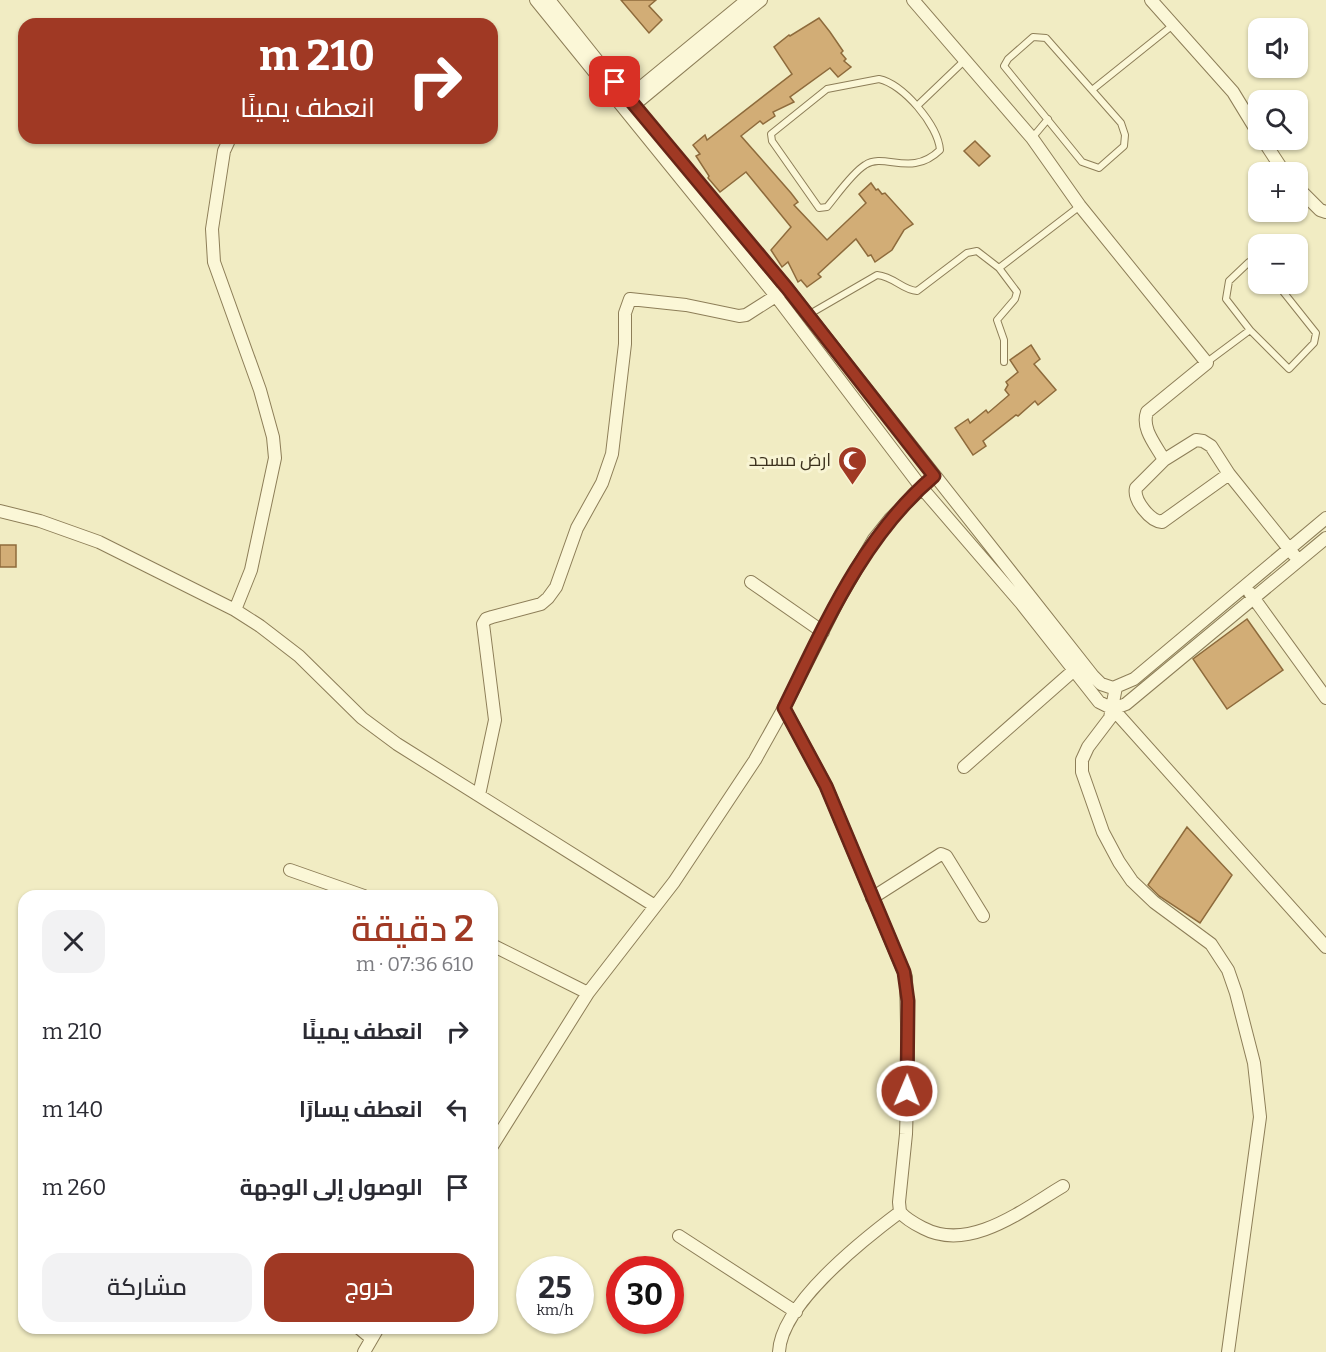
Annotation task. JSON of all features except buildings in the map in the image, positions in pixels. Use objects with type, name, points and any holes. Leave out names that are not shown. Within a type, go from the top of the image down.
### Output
[{"type":"street","points":[[536,0],[787,288],[1101,684],[1116,687],[1134,680],[1326,518]]},
{"type":"street","points":[[549,0],[921,487],[1021,603],[1072,671],[1099,702],[1113,709],[1326,946]]},
{"type":"street","points":[[627,105],[747,0]]},
{"type":"street","points":[[627,105],[761,0]]},
{"type":"street","points":[[912,0],[1032,138],[1080,206],[1207,363],[1147,412],[1145,418],[1147,429],[1164,460]]},
{"type":"street","points":[[1151,0],[1233,92],[1248,117]]},
{"type":"street","points":[[227,144],[224,151],[212,229],[214,262],[260,390],[273,437],[275,458],[251,570],[235,610]]},
{"type":"street","points":[[1308,198],[1320,210],[1326,212]]},
{"type":"street","points":[[478,795],[495,720],[483,624],[486,619],[542,604],[556,587],[571,543],[602,483],[612,454],[625,344],[625,313],[630,299],[686,305],[740,316],[746,315],[787,288]]},
{"type":"street","points":[[1229,474],[1159,523],[1152,519],[1135,497],[1134,491],[1164,460],[1196,440],[1203,441],[1211,446],[1229,474],[1299,560]]},
{"type":"street","points":[[498,1136],[588,993],[714,824],[755,760],[874,539],[890,519],[934,476]]},
{"type":"street","points":[[0,511],[40,521],[99,542],[235,610],[299,656],[362,718],[397,744],[654,906]]},
{"type":"street","points":[[1113,709],[1126,704],[1326,538]]},
{"type":"street","points":[[751,582],[823,632]]},
{"type":"street","points":[[1245,587],[1326,698]]},
{"type":"street","points":[[964,767],[1072,671]]},
{"type":"street","points":[[1116,687],[1113,709],[1107,724],[1088,747],[1082,760],[1082,772],[1103,832],[1132,881],[1154,902],[1211,944],[1228,970],[1254,1063],[1260,1117],[1228,1352]]},
{"type":"street","points":[[784,708],[826,786],[906,977],[908,1070],[900,1212]]},
{"type":"street","points":[[872,898],[941,854],[946,856],[983,916]]},
{"type":"street","points":[[290,870],[347,890]]},
{"type":"street","points":[[498,948],[588,993]]},
{"type":"street","points":[[900,1212],[933,1233],[957,1236],[984,1230],[1002,1222],[1063,1186]]},
{"type":"street","points":[[779,1352],[780,1339],[796,1312],[824,1277],[869,1235],[900,1212]]},
{"type":"street","points":[[679,1236],[796,1312]]},
{"type":"street","points":[[364,1352],[374,1334]]},
{"type":"lane","points":[[1092,90],[1173,25]]},
{"type":"lane","points":[[1033,37],[1046,38],[1121,123],[1125,135],[1124,146],[1100,168],[1082,162],[1048,119],[1004,66],[1008,59],[1033,37]]},
{"type":"lane","points":[[917,106],[964,61]]},
{"type":"lane","points":[[879,79],[891,82],[917,106],[939,141],[940,150],[932,158],[918,164],[875,162],[865,165],[827,207],[819,208],[772,141],[771,134],[775,128],[827,88],[879,79]]},
{"type":"lane","points":[[1032,138],[1048,119]]},
{"type":"lane","points":[[999,268],[1080,206]]},
{"type":"lane","points":[[808,315],[877,275],[890,276],[912,291],[917,291],[970,252],[976,251],[999,268],[1017,294],[997,320],[1004,340],[1004,362]]},
{"type":"lane","points":[[1248,263],[1229,281],[1226,299],[1250,330],[1289,369],[1314,343],[1316,333],[1285,294]]},
{"type":"lane","points":[[1207,363],[1250,330]]},
{"type":"place","name":"ارض مسجد","points":[[852,486]]},
{"type":"route","points":[[615,82],[787,288],[934,476],[913,494],[874,539],[838,601],[784,708],[826,786],[906,977],[907,1091]]}]
